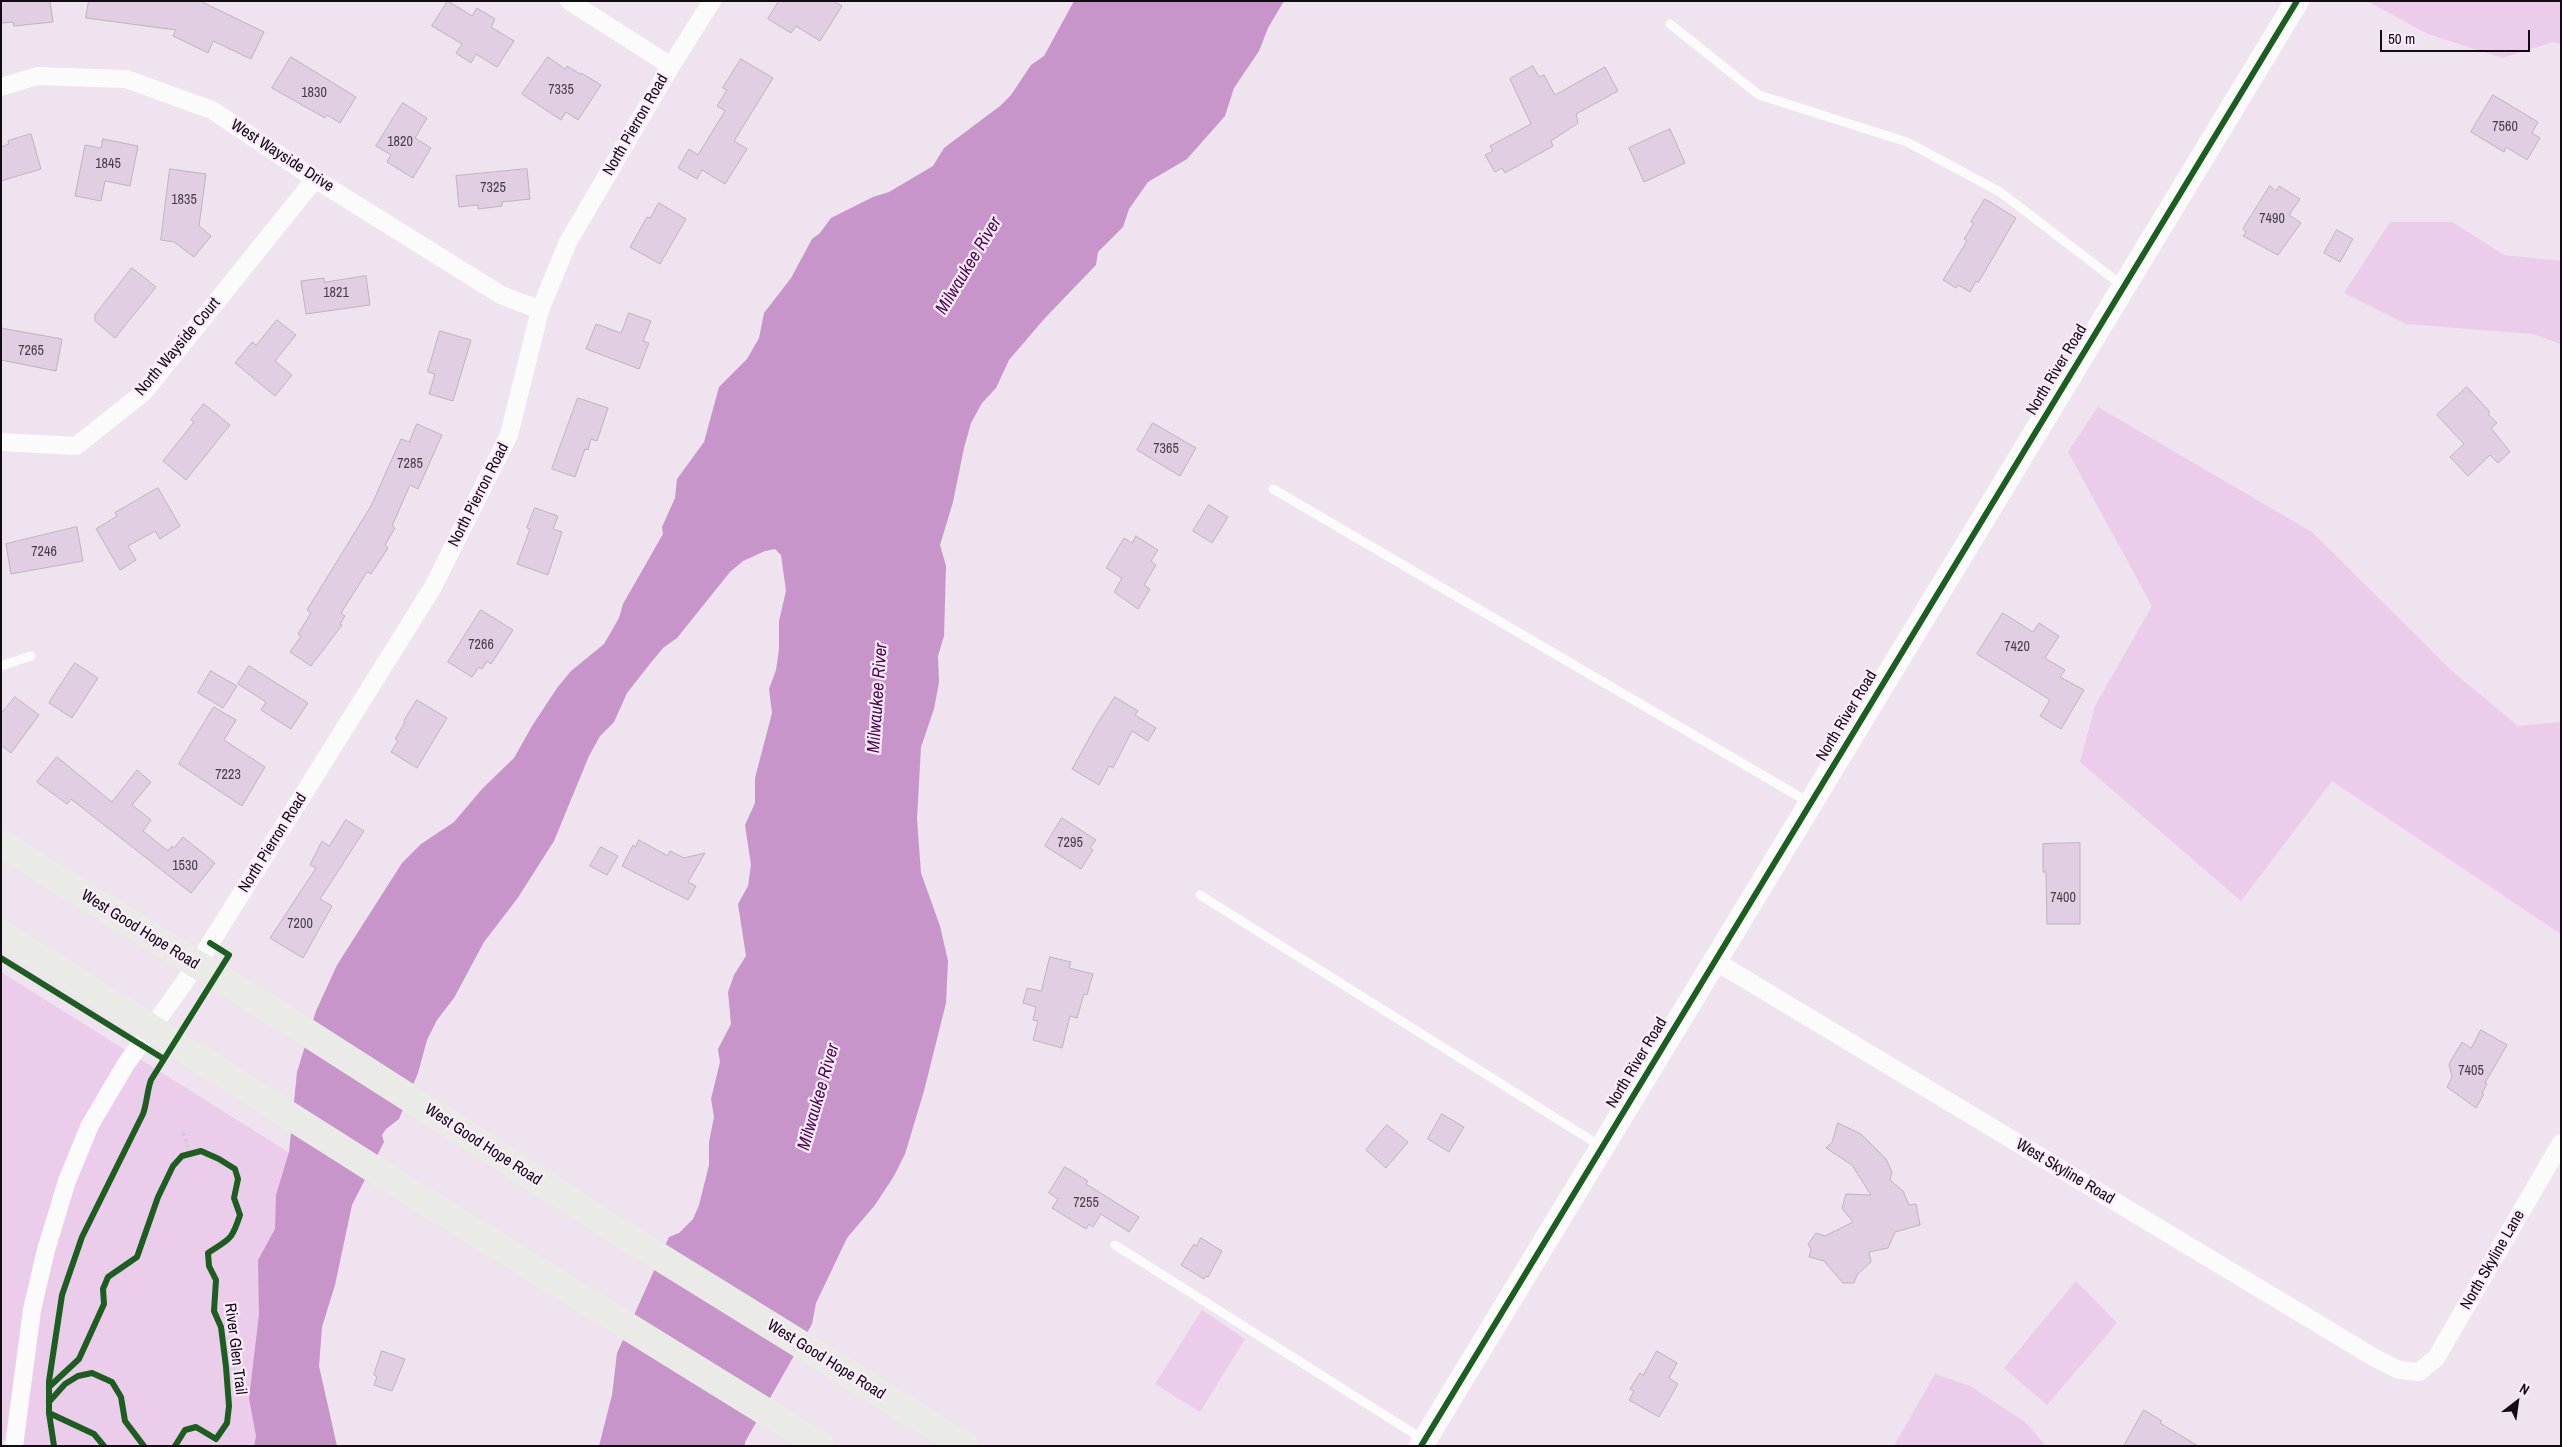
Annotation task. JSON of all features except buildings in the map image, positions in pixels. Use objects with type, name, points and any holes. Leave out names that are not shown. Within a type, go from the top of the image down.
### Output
[{"type":"main road","name":"West Good Hope Road","points":[[1,844],[302,1030],[608,1225],[965,1446]]},
{"type":"main road","points":[[1,933],[399,1185],[814,1442]]},
{"type":"street","points":[[569,1],[671,66]]},
{"type":"street","name":"North Pierron Road","points":[[14,1446],[32,1310],[46,1250],[67,1181],[90,1125],[151,1027],[196,966],[433,586],[509,435],[540,310],[568,242],[671,66],[712,1]]},
{"type":"street","name":"North River Road","points":[[1423,1443],[2297,1]]},
{"type":"street","name":"West Wayside Drive","points":[[1,87],[37,76],[126,79],[212,110],[315,179],[501,295],[540,310]]},
{"type":"street","name":"North Wayside Court","points":[[1,442],[76,446],[143,393],[315,179]]},
{"type":"street","name":"West Skyline Road","points":[[1715,961],[2375,1358],[2399,1370],[2419,1372]]},
{"type":"street","name":"North Skyline Lane","points":[[2419,1372],[2436,1358],[2561,1143]]},
{"type":"lane","points":[[1670,24],[1759,95],[1907,142],[2000,192],[2124,286]]},
{"type":"lane","points":[[1273,489],[1810,803]]},
{"type":"lane","points":[[1,666],[31,656]]},
{"type":"lane","points":[[1200,895],[1602,1147]]},
{"type":"lane","points":[[1116,1245],[1423,1443]]},
{"type":"path","points":[[182,1156],[193,1152],[183,1133]]},
{"type":"shaded area","points":[[2367,1],[2561,1],[2561,44],[2553,42],[2502,58],[2428,34]]},
{"type":"shaded area","points":[[2390,222],[2452,222],[2504,255],[2561,261],[2561,344],[2533,334],[2406,324],[2344,293]]},
{"type":"shaded area","points":[[2098,407],[2312,532],[2452,671],[2518,726],[2561,722],[2561,934],[2332,781],[2241,901],[2080,762],[2095,706],[2152,606],[2068,452]]},
{"type":"shaded area","points":[[1,972],[328,1177],[300,1446],[13,1446],[1,1438]]},
{"type":"shaded area","points":[[2076,1281],[2117,1323],[2047,1405],[2004,1368]]},
{"type":"shaded area","points":[[1202,1310],[1245,1339],[1200,1412],[1155,1384]]},
{"type":"shaded area","points":[[1935,1374],[1970,1386],[2025,1422],[2046,1446],[1894,1446]]},
{"type":"water","name":"Milwaukee River","points":[[1074,1],[1284,1],[1268,28],[1259,51],[1234,88],[1225,116],[1187,159],[1148,182],[1129,209],[1123,227],[1098,252],[1096,265],[1045,318],[1009,360],[996,388],[982,403],[971,423],[953,502],[940,545],[946,566],[944,636],[938,656],[939,682],[934,709],[921,747],[917,819],[921,873],[940,926],[948,961],[946,1003],[924,1091],[905,1154],[894,1176],[875,1205],[847,1238],[816,1303],[812,1324],[745,1442],[745,1446],[599,1446],[612,1395],[617,1353],[669,1237],[679,1233],[693,1219],[699,1205],[709,1165],[709,1142],[714,1117],[711,1099],[720,1062],[718,1049],[731,1024],[728,992],[734,975],[746,956],[738,904],[748,886],[751,865],[745,825],[755,803],[755,778],[772,713],[769,689],[776,670],[779,649],[779,621],[786,591],[781,555],[775,549],[765,551],[743,561],[730,572],[677,638],[663,648],[627,693],[614,722],[600,736],[589,756],[554,841],[517,899],[484,942],[454,998],[437,1020],[427,1040],[418,1073],[399,1119],[386,1129],[382,1135],[384,1142],[352,1205],[335,1285],[322,1327],[319,1366],[337,1446],[254,1446],[256,1436],[249,1398],[259,1315],[258,1260],[275,1229],[276,1195],[289,1152],[297,1072],[316,1011],[337,965],[402,863],[421,844],[454,822],[482,789],[514,758],[557,688],[571,671],[604,644],[619,618],[623,604],[663,534],[662,527],[675,498],[677,479],[704,442],[719,387],[747,359],[759,338],[764,313],[791,278],[812,239],[820,233],[831,218],[873,197],[889,192],[933,166],[944,148],[1000,106],[1011,95],[1031,65],[1044,56]]},
{"type":"cycle path","points":[[1421,1446],[2297,1]]},
{"type":"cycle path","points":[[54,1446],[49,1413],[49,1381],[62,1295],[82,1237],[143,1114],[151,1080],[229,955],[210,943]]},
{"type":"cycle path","points":[[1,958],[164,1059]]},
{"type":"cycle path","name":"River Glen Trail","points":[[49,1387],[79,1359],[104,1304],[103,1289],[108,1277],[137,1257],[158,1197],[173,1166],[182,1156],[201,1151],[219,1159],[235,1169],[238,1179],[234,1198],[240,1215],[232,1235],[208,1253],[209,1266],[216,1280],[214,1311],[221,1327],[226,1367],[229,1406],[227,1423],[216,1439],[196,1427],[185,1430],[175,1446]]},
{"type":"cycle path","points":[[49,1402],[65,1384],[78,1376],[92,1373],[112,1382],[121,1397],[125,1421],[144,1446]]},
{"type":"cycle path","points":[[49,1413],[94,1434],[104,1446]]}]
